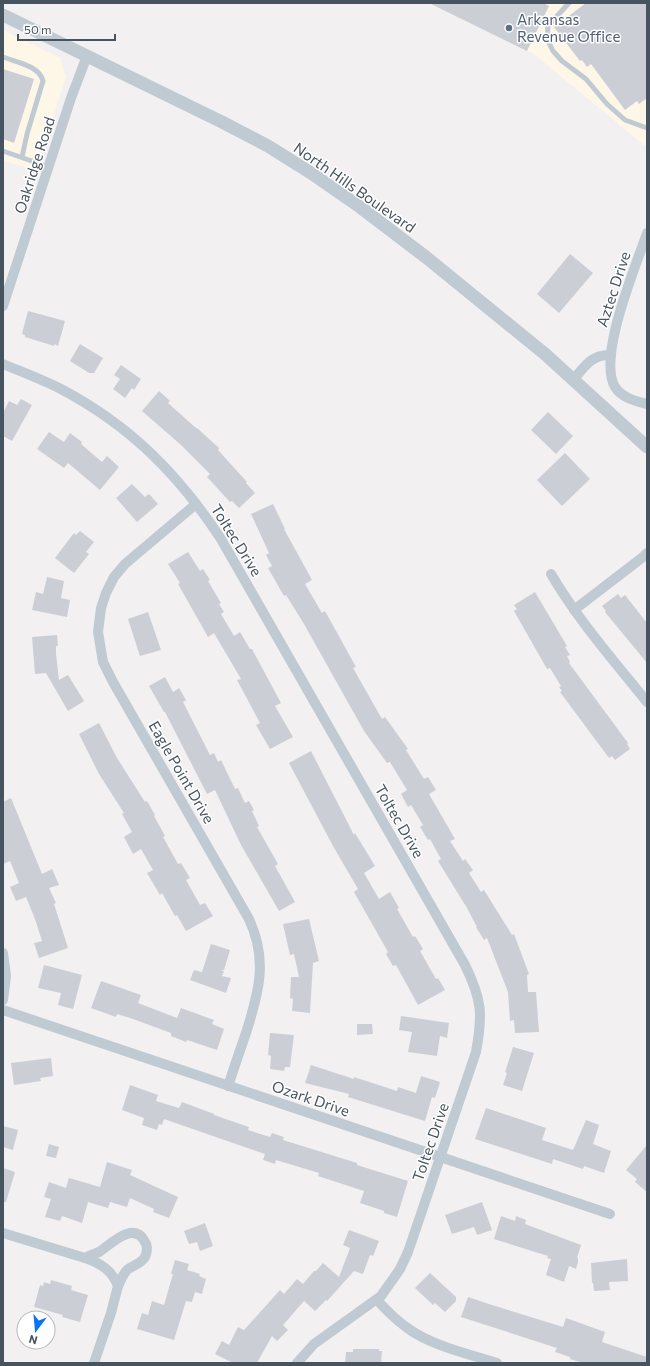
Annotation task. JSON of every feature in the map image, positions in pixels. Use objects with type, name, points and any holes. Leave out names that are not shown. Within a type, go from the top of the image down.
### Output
[{"type":"street","name":"North Hills Boulevard","points":[[3,15],[222,122],[268,146],[311,173],[360,207],[426,258],[545,354],[647,447]]},
{"type":"street","name":"Oakridge Road","points":[[3,306],[86,56]]},
{"type":"street","name":"Aztec Drive","points":[[647,233],[620,313],[613,339],[611,355],[612,380],[614,386],[618,391],[631,400],[647,404]]},
{"type":"street","points":[[574,380],[591,360],[598,356],[611,355]]},
{"type":"street","name":"Toltec Drive","points":[[3,364],[62,390],[87,404],[119,426],[160,461],[184,488],[221,539],[465,965],[478,997],[481,1013],[476,1052],[408,1252],[400,1269],[381,1296],[348,1318],[314,1344],[297,1363]]},
{"type":"street","name":"Eagle Point Drive","points":[[196,504],[125,564],[114,577],[101,608],[98,632],[103,662],[113,682],[249,919],[259,946],[261,972],[258,992],[228,1086]]},
{"type":"street","points":[[574,610],[647,553]]},
{"type":"street","points":[[551,574],[565,598],[647,702]]},
{"type":"street","points":[[3,953],[6,976],[3,1000]]},
{"type":"street","name":"Ozark Drive","points":[[3,1010],[610,1214]]},
{"type":"street","points":[[3,1233],[96,1262],[108,1270],[118,1286]]},
{"type":"street","points":[[85,1258],[97,1253],[123,1235],[133,1233],[139,1235],[147,1247],[145,1258],[140,1263],[128,1269],[118,1286],[109,1320],[94,1363]]},
{"type":"street","points":[[376,1300],[407,1328],[420,1336],[482,1360],[497,1363]]},
{"type":"lane","points":[[569,3],[548,26],[547,39],[553,51],[562,61],[586,79],[607,104],[625,120],[647,128]]},
{"type":"lane","points":[[3,57],[35,69],[42,75],[43,81],[27,134],[22,157]]},
{"type":"lane","points":[[3,151],[49,167]]},
{"type":"shaded area","points":[[429,3],[647,3],[647,145],[644,145],[534,54]]},
{"type":"shaded area","points":[[3,30],[60,58],[66,77],[36,170],[3,161]]},
{"type":"building","name":"Arkansas Revenue Office","points":[[429,3],[543,3],[549,6],[527,51]]},
{"type":"building","points":[[586,3],[647,3],[647,98],[639,104],[637,101],[625,110],[591,64],[587,67],[582,60],[580,61],[554,27]]},
{"type":"building","points":[[3,69],[34,79],[14,143],[3,139]]},
{"type":"building","points":[[570,254],[593,273],[559,313],[537,294]]},
{"type":"building","points":[[28,311],[65,321],[58,346],[25,337],[25,335],[22,334]]},
{"type":"building","points":[[80,344],[103,358],[94,373],[89,373],[70,361]]},
{"type":"building","points":[[121,365],[141,379],[134,390],[132,388],[125,398],[113,389],[120,379],[114,375]]},
{"type":"building","points":[[159,391],[170,401],[168,403],[219,448],[218,450],[255,493],[239,508],[232,501],[230,502],[207,477],[210,474],[181,445],[142,411]]},
{"type":"building","points":[[21,399],[32,405],[12,441],[3,436],[3,413],[9,401],[17,405]]},
{"type":"building","points":[[548,412],[573,436],[556,454],[531,430]]},
{"type":"building","points":[[49,432],[64,442],[70,433],[82,442],[81,444],[102,462],[107,456],[119,467],[100,490],[68,463],[64,468],[37,449]]},
{"type":"building","points":[[565,453],[590,479],[562,506],[537,480]]},
{"type":"building","points":[[132,484],[145,497],[149,494],[158,504],[137,522],[116,498]]},
{"type":"building","points":[[273,504],[284,529],[312,580],[305,584],[322,613],[325,611],[356,667],[353,668],[382,719],[385,717],[408,749],[406,750],[424,779],[428,777],[436,790],[429,794],[455,839],[450,841],[463,861],[465,859],[473,870],[469,873],[481,892],[484,890],[512,935],[514,934],[529,974],[527,975],[528,992],[536,992],[539,1032],[515,1033],[514,1020],[510,1021],[508,992],[487,938],[484,940],[476,927],[467,908],[438,861],[441,859],[430,839],[428,840],[420,827],[423,825],[411,805],[408,807],[401,794],[407,790],[390,762],[387,763],[364,731],[304,624],[286,595],[284,596],[268,568],[272,566],[266,555],[269,553],[251,514]]},
{"type":"building","points":[[80,531],[94,542],[86,552],[89,554],[74,573],[55,558],[74,533],[76,535]]},
{"type":"building","points":[[188,552],[200,571],[203,569],[210,580],[208,581],[221,603],[219,604],[224,612],[221,614],[234,636],[240,632],[250,649],[252,649],[281,703],[275,706],[293,737],[270,749],[256,725],[260,723],[237,680],[241,679],[214,633],[208,637],[178,584],[180,583],[168,564]]},
{"type":"building","points":[[47,577],[64,581],[61,598],[70,600],[67,617],[32,610],[36,592],[43,594]]},
{"type":"building","points":[[535,592],[567,646],[565,647],[570,655],[567,656],[570,662],[569,663],[628,743],[627,744],[630,749],[615,760],[612,756],[609,758],[560,692],[562,691],[559,687],[561,686],[550,668],[547,669],[514,611],[517,609],[514,605]]},
{"type":"building","points":[[618,594],[621,598],[625,595],[647,623],[647,663],[605,612],[606,611],[602,606]]},
{"type":"building","points":[[148,612],[161,650],[140,656],[128,619]]},
{"type":"building","points":[[57,635],[58,646],[56,646],[56,654],[59,680],[68,675],[84,701],[68,711],[46,673],[35,674],[32,637]]},
{"type":"building","points":[[165,677],[173,692],[179,688],[186,700],[183,702],[210,755],[214,753],[218,762],[221,760],[235,789],[238,788],[245,803],[249,801],[254,810],[252,811],[259,826],[257,827],[278,864],[275,866],[295,902],[279,911],[241,845],[215,790],[207,794],[165,712],[149,686]]},
{"type":"building","points":[[99,723],[117,758],[155,815],[154,816],[165,836],[163,837],[178,864],[181,863],[190,878],[186,880],[200,905],[205,903],[213,916],[186,931],[177,915],[175,916],[162,893],[160,895],[147,873],[153,870],[141,849],[133,854],[124,837],[132,832],[122,814],[124,813],[99,774],[79,734]]},
{"type":"building","points":[[311,751],[354,835],[355,833],[375,866],[364,873],[379,899],[390,892],[399,908],[397,909],[413,937],[415,936],[423,949],[420,951],[436,979],[438,978],[445,990],[418,1005],[396,965],[393,966],[386,954],[388,952],[354,892],[358,889],[333,846],[289,763]]},
{"type":"building","points":[[11,798],[42,874],[52,869],[59,885],[49,888],[56,903],[54,904],[68,948],[39,958],[34,943],[42,941],[35,919],[26,897],[16,901],[10,887],[19,883],[10,861],[3,864],[3,802]]},
{"type":"building","points":[[309,919],[319,961],[313,963],[310,1013],[292,1011],[293,999],[290,998],[291,977],[299,977],[294,954],[290,955],[283,924]]},
{"type":"building","points":[[211,944],[230,950],[224,970],[220,971],[224,971],[222,976],[231,978],[226,993],[190,980],[194,970],[202,972]]},
{"type":"building","points":[[44,965],[82,975],[73,1009],[58,1005],[61,993],[38,988]]},
{"type":"building","points":[[101,981],[141,995],[138,1003],[177,1018],[181,1008],[214,1020],[212,1024],[224,1029],[217,1050],[187,1040],[186,1042],[171,1036],[171,1033],[133,1019],[117,1014],[116,1017],[91,1008]]},
{"type":"building","points":[[401,1016],[449,1023],[447,1038],[440,1036],[437,1056],[408,1052],[412,1032],[399,1030]]},
{"type":"building","points":[[357,1024],[372,1024],[373,1034],[357,1035]]},
{"type":"building","points":[[270,1033],[294,1035],[290,1067],[285,1067],[284,1071],[270,1069],[271,1056],[268,1055]]},
{"type":"building","points":[[513,1047],[534,1053],[522,1091],[503,1085],[507,1073],[505,1072]]},
{"type":"building","points":[[51,1058],[53,1076],[40,1078],[41,1081],[14,1085],[11,1063]]},
{"type":"building","points":[[311,1065],[397,1091],[398,1087],[416,1093],[421,1076],[440,1082],[435,1098],[432,1097],[425,1121],[348,1097],[349,1094],[305,1083]]},
{"type":"building","points":[[130,1085],[158,1095],[156,1101],[179,1108],[182,1102],[249,1127],[248,1130],[270,1137],[272,1133],[284,1137],[283,1140],[357,1163],[357,1165],[408,1181],[397,1217],[360,1203],[364,1191],[318,1176],[319,1173],[276,1160],[275,1164],[263,1160],[265,1154],[164,1119],[162,1125],[159,1124],[157,1130],[142,1125],[144,1118],[122,1110]]},
{"type":"building","points":[[486,1108],[546,1128],[542,1140],[573,1150],[586,1120],[599,1125],[593,1144],[611,1151],[604,1173],[584,1166],[583,1169],[553,1159],[552,1164],[475,1139]]},
{"type":"building","points":[[3,1126],[18,1130],[13,1150],[3,1147]]},
{"type":"building","points":[[49,1144],[59,1147],[56,1158],[46,1156]]},
{"type":"building","points":[[647,1145],[647,1192],[635,1182],[637,1179],[626,1170]]},
{"type":"building","points":[[107,1162],[132,1170],[130,1175],[178,1197],[169,1218],[153,1212],[154,1209],[130,1198],[127,1207],[110,1202],[108,1208],[88,1202],[82,1223],[62,1216],[60,1221],[45,1217],[51,1199],[44,1197],[49,1182],[66,1188],[69,1178],[100,1187]]},
{"type":"building","points":[[3,1168],[15,1172],[6,1202],[3,1202]]},
{"type":"building","points":[[482,1202],[492,1230],[477,1235],[474,1227],[452,1234],[445,1215]]},
{"type":"building","points":[[501,1216],[515,1221],[516,1216],[526,1220],[525,1224],[581,1245],[577,1258],[578,1262],[576,1269],[569,1266],[564,1282],[546,1275],[551,1259],[547,1258],[548,1256],[494,1239]]},
{"type":"building","points":[[205,1223],[213,1246],[200,1251],[197,1242],[189,1244],[184,1231]]},
{"type":"building","points":[[349,1230],[379,1241],[373,1256],[370,1255],[363,1274],[354,1271],[327,1301],[326,1300],[315,1311],[304,1301],[283,1325],[288,1330],[277,1341],[272,1336],[257,1363],[233,1363],[215,1354],[222,1341],[229,1345],[238,1327],[244,1330],[280,1290],[284,1294],[297,1279],[303,1284],[323,1263],[339,1277],[350,1248],[343,1245]]},
{"type":"building","points":[[627,1259],[628,1281],[609,1282],[610,1290],[594,1291],[591,1263]]},
{"type":"building","points":[[175,1260],[189,1264],[187,1270],[200,1274],[199,1276],[206,1279],[202,1294],[195,1292],[192,1302],[186,1301],[174,1340],[137,1329],[142,1313],[148,1315],[152,1301],[164,1305],[173,1274],[171,1274]]},
{"type":"building","points":[[430,1273],[456,1297],[456,1301],[445,1312],[435,1303],[433,1305],[415,1288]]},
{"type":"building","points":[[51,1280],[72,1286],[71,1290],[88,1295],[80,1322],[62,1317],[63,1315],[56,1313],[56,1310],[45,1310],[34,1307],[40,1285],[43,1286],[44,1282],[50,1284]]},
{"type":"building","points":[[468,1297],[563,1327],[566,1318],[605,1332],[602,1342],[647,1357],[647,1363],[583,1363],[570,1359],[570,1357],[555,1352],[557,1348],[461,1317]]},
{"type":"building","points":[[353,1349],[379,1349],[379,1351],[382,1351],[381,1363],[345,1363],[346,1352],[353,1352]]},
{"type":"place","name":"Arkansas Revenue Office","points":[[509,28]]}]
